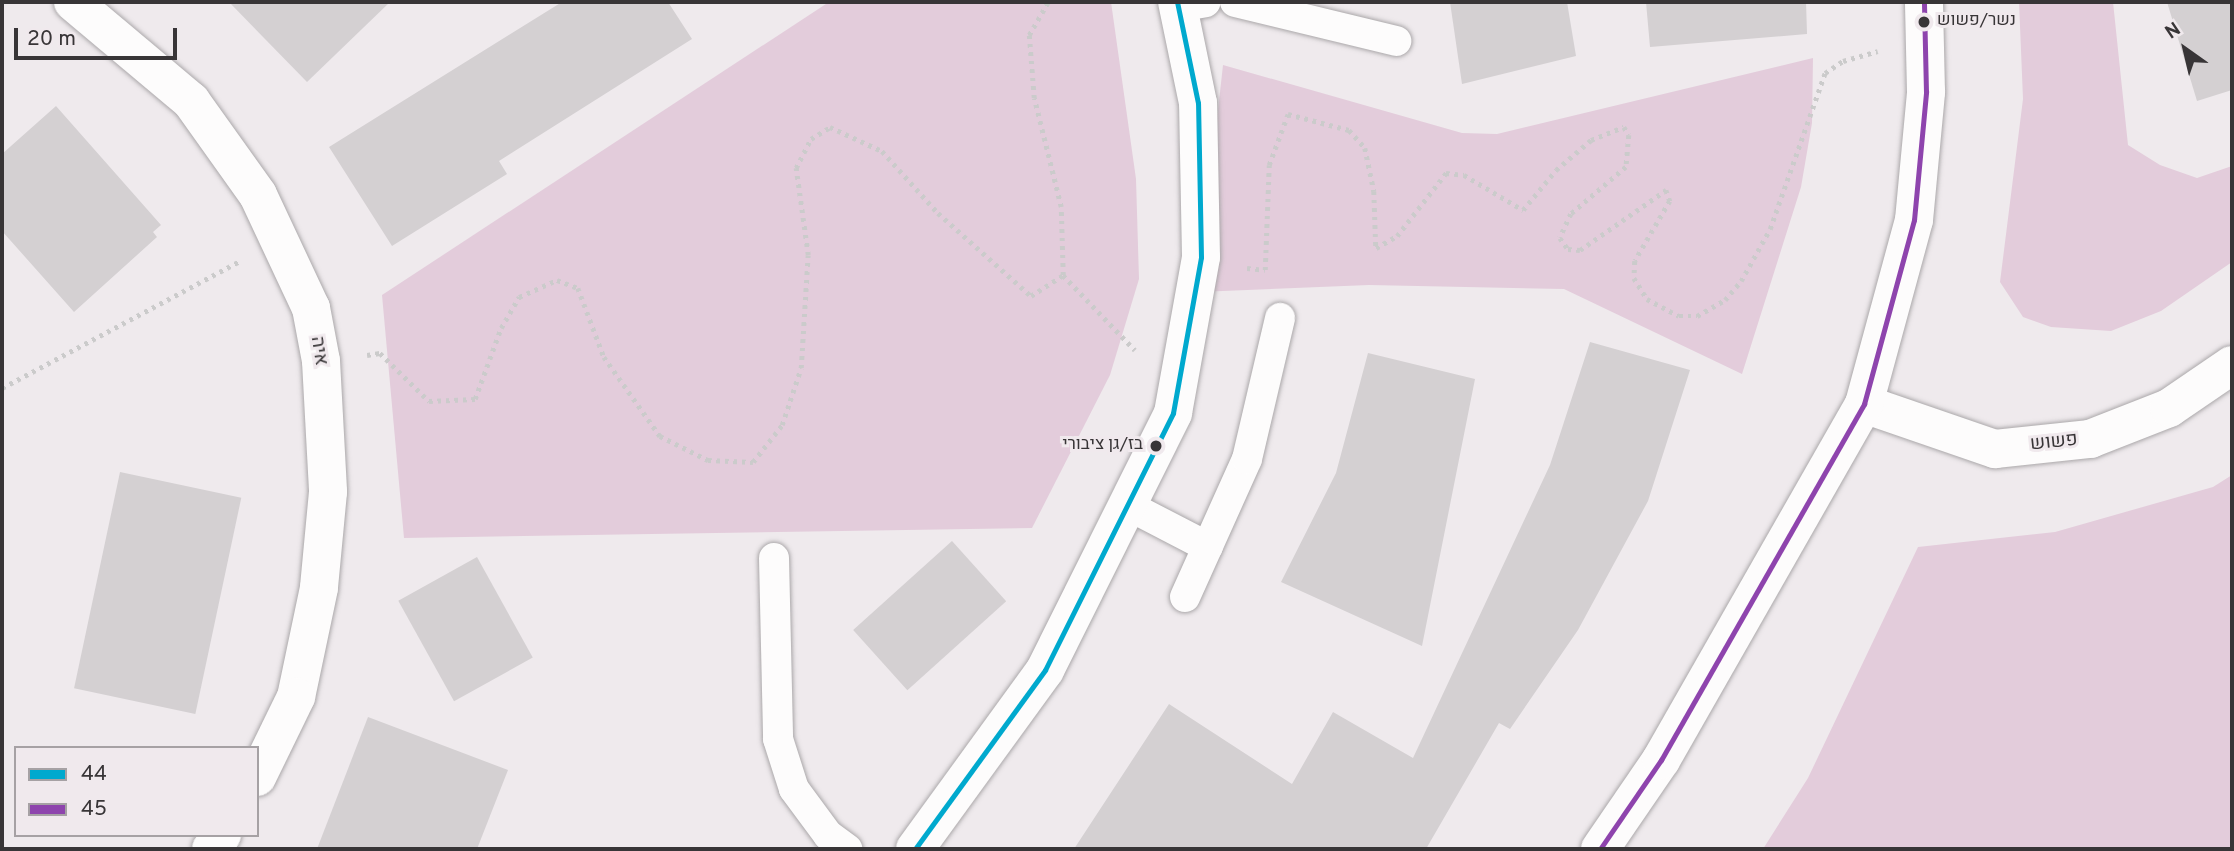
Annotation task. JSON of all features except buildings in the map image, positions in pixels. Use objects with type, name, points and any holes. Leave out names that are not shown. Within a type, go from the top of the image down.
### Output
[{"type":"street","name":"איה","points":[[72,2],[191,101],[258,195],[310,308],[321,361],[328,492],[319,588],[296,697],[259,773]]},
{"type":"street","points":[[915,849],[1045,670],[1172,413],[1201,257],[1198,103],[1187,3]]},
{"type":"street","points":[[1600,849],[1661,760],[1864,404],[1914,220],[1926,92],[1925,19]]},
{"type":"street","name":"פשוש","points":[[1864,404],[1995,449],[2090,439],[2169,408],[2232,365]]},
{"type":"lane","points":[[1236,2],[1396,41]]},
{"type":"lane","points":[[1185,597],[1247,459],[1280,318]]},
{"type":"lane","points":[[1127,505],[1208,547]]},
{"type":"lane","points":[[774,558],[778,739],[794,789],[828,835],[847,849]]},
{"type":"path","points":[[1048,2],[1029,35],[1034,98],[1061,207],[1063,275],[1176,394]]},
{"type":"path","points":[[1239,268],[1265,270],[1269,164],[1288,114],[1349,130],[1365,148],[1374,191],[1376,248],[1397,236],[1446,173],[1464,175],[1523,210],[1556,170],[1591,140],[1624,127],[1629,135],[1626,167],[1571,215],[1560,238],[1568,249],[1580,250],[1666,190],[1670,201],[1634,261],[1634,278],[1647,299],[1679,316],[1696,316],[1724,300],[1741,282],[1770,229],[1825,73],[1925,19]]},
{"type":"path","points":[[321,361],[380,353],[429,401],[475,399],[501,328],[519,297],[557,280],[578,289],[604,357],[660,436],[708,460],[753,462],[782,425],[801,368],[808,255],[796,168],[811,139],[830,127],[882,151],[939,213],[1031,296],[1063,275]]},
{"type":"path","points":[[2,388],[279,241]]},
{"type":"shaded area","points":[[829,2],[1111,2],[1136,179],[1139,279],[1110,375],[1032,528],[404,538],[382,295]]},
{"type":"shaded area","points":[[2019,2],[2113,2],[2128,145],[2160,165],[2197,178],[2232,166],[2232,262],[2161,311],[2111,331],[2051,327],[2023,317],[2000,282],[2023,99]]},
{"type":"shaded area","points":[[1813,58],[1812,123],[1801,187],[1742,374],[1564,289],[1369,285],[1198,292],[1223,65],[1462,133],[1497,134]]},
{"type":"shaded area","points":[[2232,475],[2232,849],[1763,849],[1808,778],[1918,547],[2055,532],[2213,487]]},
{"type":"transit line","name":"44","points":[[915,849],[1045,670],[1173,413],[1201,257],[1198,103],[1177,2]]},
{"type":"transit line","name":"45","points":[[1600,849],[1661,760],[1864,404],[1914,220],[1926,92],[1924,2]]},
{"type":"place","name":"נשר/פשוש","points":[[1924,22]]},
{"type":"place","name":"בז/גן ציבורי","points":[[1156,446]]}]
